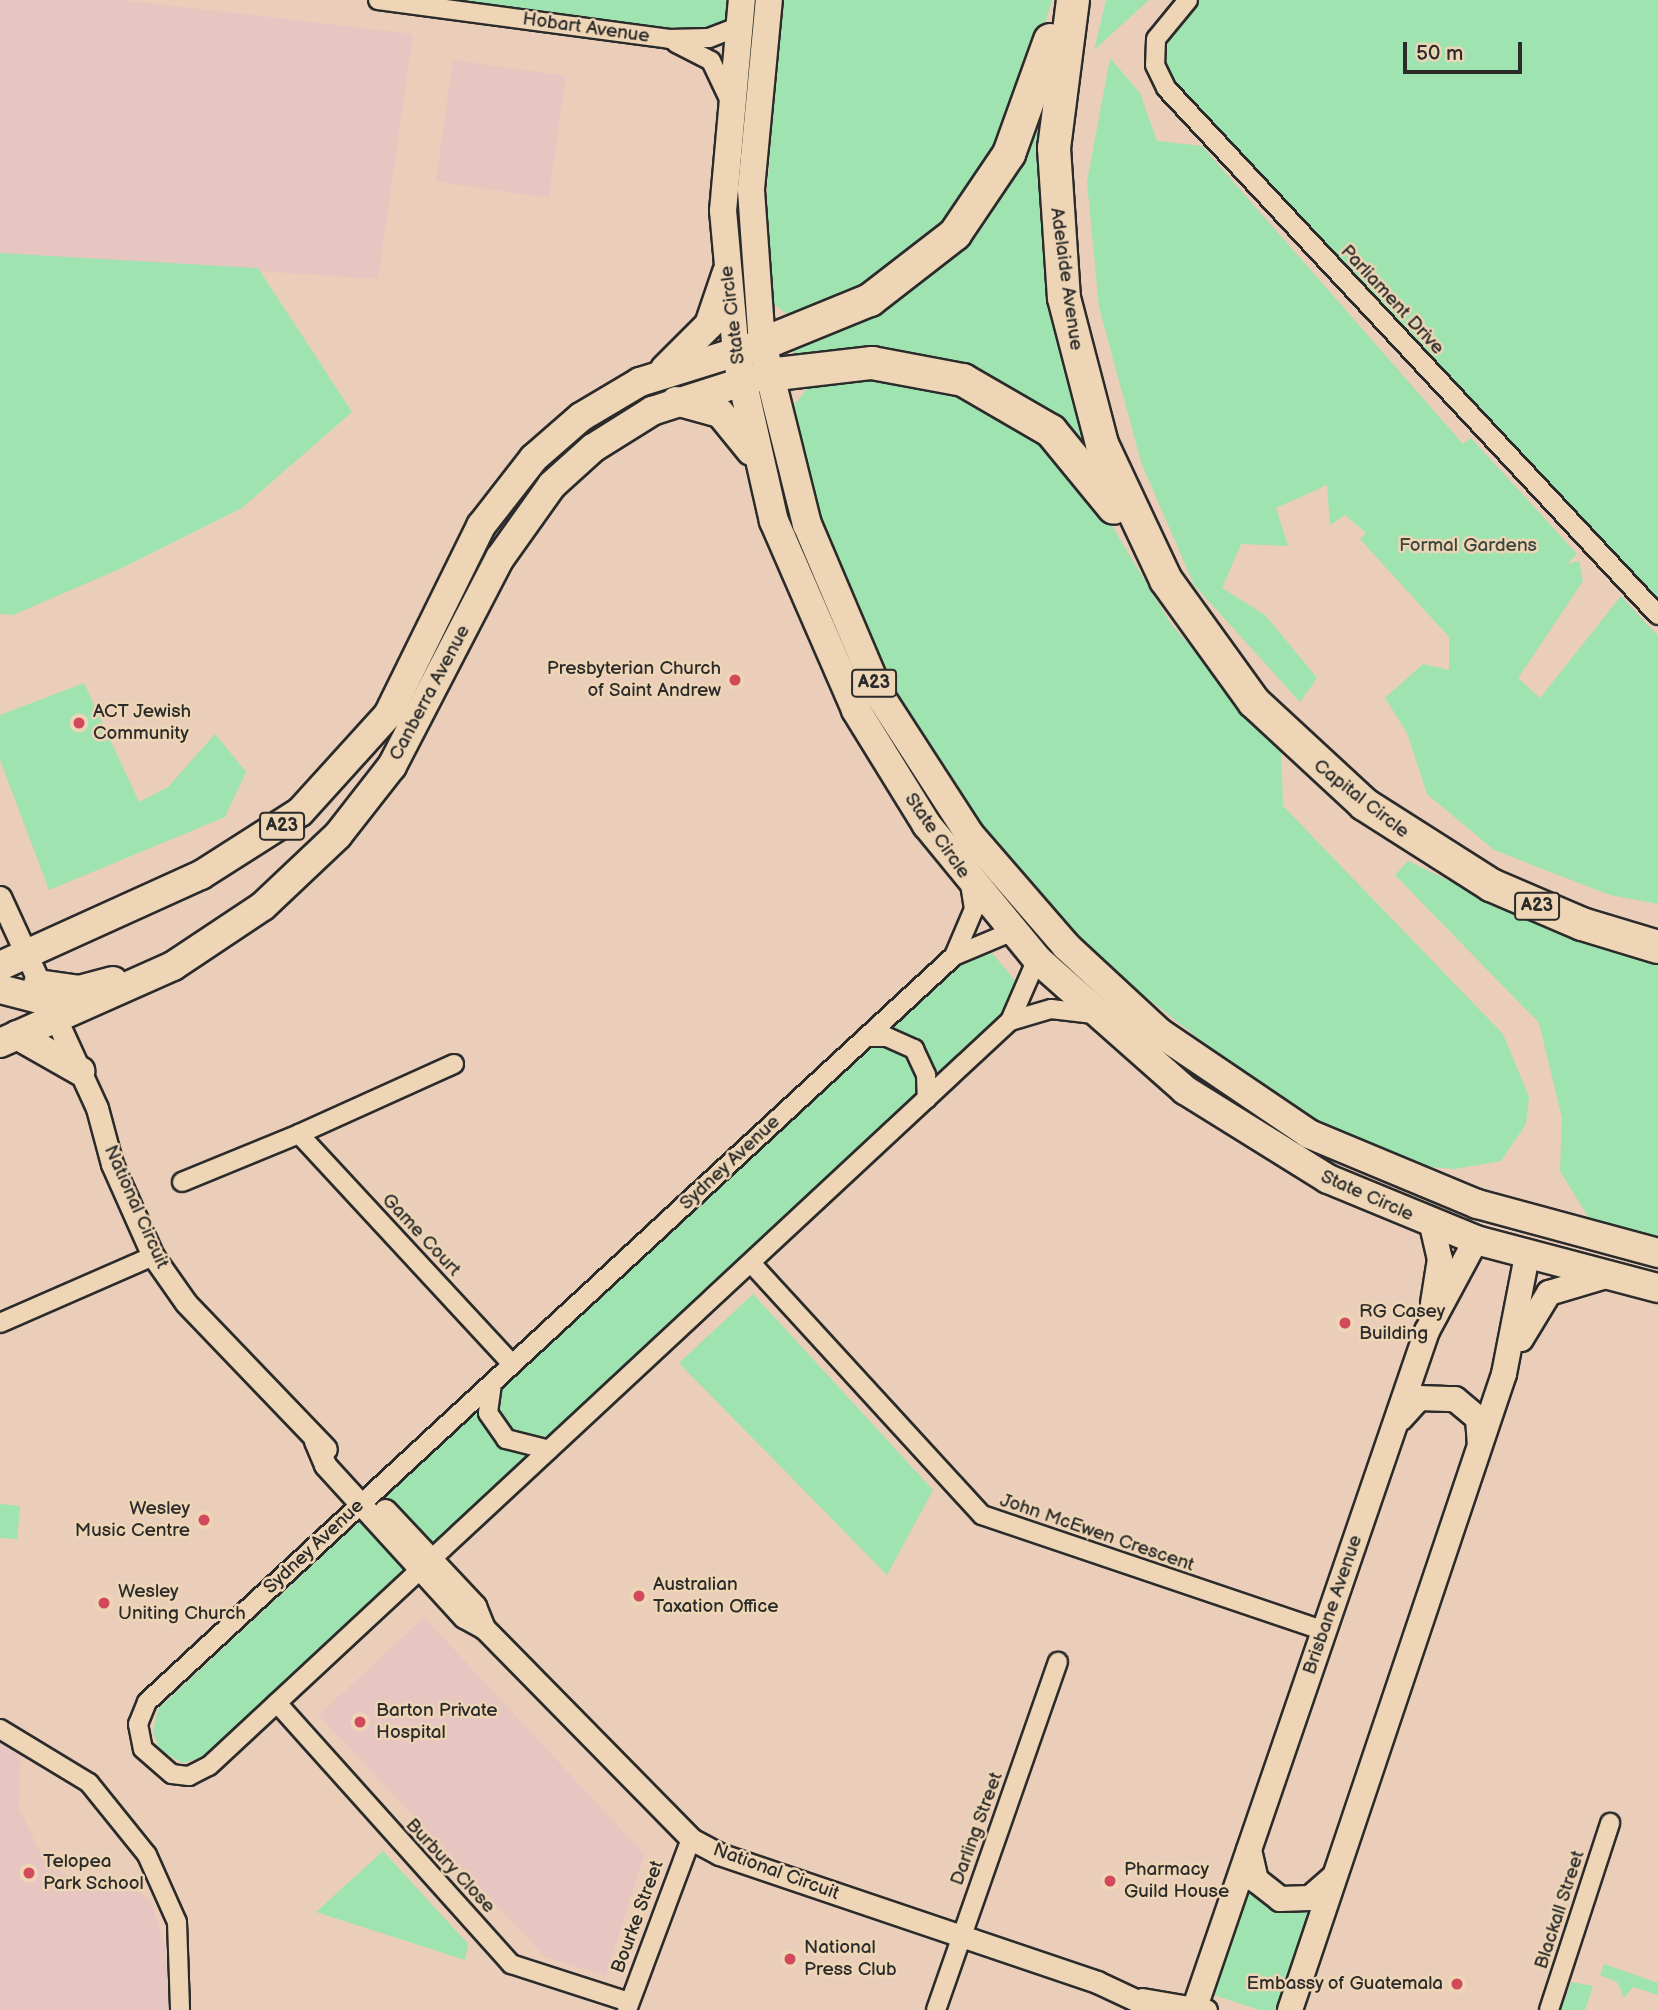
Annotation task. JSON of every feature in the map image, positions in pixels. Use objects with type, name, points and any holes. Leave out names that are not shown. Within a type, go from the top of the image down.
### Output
[{"type":"highway","points":[[752,363],[870,300],[955,234],[1013,146],[1061,0]]},
{"type":"highway","name":"Adelaide Avenue","points":[[1073,0],[1054,148],[1062,286],[1086,396],[1146,546]]},
{"type":"highway","points":[[660,374],[709,325],[727,272]]},
{"type":"highway","name":"Canberra Avenue","points":[[12,961],[201,875],[275,831],[321,794],[396,701],[481,526],[512,482],[581,417],[660,374],[752,363]]},
{"type":"highway","name":"Canberra Avenue","points":[[9,1039],[47,1002],[154,975],[258,911],[343,829],[409,739],[495,565],[530,512],[593,448],[673,401],[752,363]]},
{"type":"highway","name":"State Circle","points":[[752,363],[758,461],[802,593],[856,710],[968,881],[1037,959],[1094,1014],[1231,1124],[1328,1179],[1432,1225],[1476,1240],[1603,1277],[1658,1288]]},
{"type":"highway","name":"State Circle","points":[[752,363],[829,581],[880,696],[951,809],[1043,923],[1160,1033],[1274,1114],[1385,1169],[1493,1210],[1534,1223],[1658,1253]]},
{"type":"highway","name":"A23","points":[[752,363],[880,363],[977,385],[1057,436],[1146,546]]},
{"type":"highway","points":[[673,401],[702,404],[724,416],[758,461]]},
{"type":"highway","name":"Capital Circle","points":[[1146,546],[1193,622],[1254,702],[1325,772],[1425,847],[1536,906],[1658,947]]},
{"type":"highway","points":[[802,593],[829,581]]},
{"type":"highway","points":[[856,710],[880,696]]},
{"type":"highway","name":"Sydney Avenue","points":[[1012,932],[1043,923],[1037,959]]},
{"type":"highway","points":[[0,989],[47,1002],[79,990],[154,975]]},
{"type":"highway","points":[[9,1039],[80,1071]]},
{"type":"highway","name":"Brisbane Avenue","points":[[1476,1240],[1493,1210]]},
{"type":"highway","points":[[1527,1256],[1534,1223]]},
{"type":"main road","name":"State Circle","points":[[752,363],[751,189],[760,65],[769,0]]},
{"type":"main road","name":"State Circle","points":[[744,10],[760,65]]},
{"type":"main road","name":"State Circle","points":[[744,10],[730,101],[723,211],[727,272],[752,363]]},
{"type":"main road","points":[[1427,1331],[1440,1265],[1432,1225]]},
{"type":"main road","name":"Brisbane Avenue","points":[[1198,2009],[1249,1850],[1427,1331],[1476,1240]]},
{"type":"main road","points":[[1290,2010],[1504,1374],[1527,1256]]},
{"type":"main road","points":[[1504,1374],[1544,1297],[1569,1283],[1603,1277]]},
{"type":"main road","points":[[1393,1430],[1415,1400],[1443,1395],[1475,1414],[1479,1448]]},
{"type":"main road","points":[[1249,1850],[1256,1880],[1287,1900],[1318,1895],[1336,1871]]},
{"type":"street","name":"Hobart Avenue","points":[[378,0],[444,4],[669,40],[709,38],[744,10]]},
{"type":"street","name":"Parliament Drive","points":[[1188,0],[1156,39],[1155,65],[1166,88],[1658,615]]},
{"type":"street","name":"Hobart Avenue","points":[[669,40],[711,61],[730,101]]},
{"type":"street","points":[[954,956],[974,909],[968,881]]},
{"type":"street","name":"National Circuit","points":[[0,897],[12,961],[47,1002],[80,1071],[153,1256],[186,1303],[426,1565],[464,1617],[484,1628],[691,1839],[719,1854],[961,1935],[1150,2004],[1198,2009]]},
{"type":"street","name":"Sydney Avenue","points":[[1012,932],[954,956],[147,1702],[138,1724],[143,1749],[160,1767],[189,1776],[209,1766],[1010,1021],[1037,959]]},
{"type":"street","name":"Sydney Avenue","points":[[1010,1021],[1051,1009],[1094,1014]]},
{"type":"street","points":[[866,1037],[887,1037],[914,1049],[926,1075],[927,1098]]},
{"type":"street","points":[[182,1182],[299,1134],[454,1064]]},
{"type":"street","name":"Game Court","points":[[299,1134],[512,1364]]},
{"type":"street","points":[[0,1323],[153,1256]]},
{"type":"street","name":"John McEwen Crescent","points":[[751,1263],[982,1515],[1324,1631]]},
{"type":"street","points":[[492,1384],[488,1413],[506,1439],[549,1450]]},
{"type":"street","name":"Darling Street","points":[[936,2010],[1058,1662]]},
{"type":"street","name":"Burbury Close","points":[[277,1703],[512,1964],[628,2006]]},
{"type":"street","points":[[0,1729],[89,1783],[146,1855],[177,1922],[180,2010]]},
{"type":"street","name":"Blackall Street","points":[[1549,2010],[1610,1824]]},
{"type":"street","name":"Bourke Street","points":[[628,2006],[691,1839]]},
{"type":"shaded area","points":[[0,0],[123,0],[413,34],[378,279],[0,254]]},
{"type":"shaded area","points":[[453,60],[566,76],[549,198],[436,182]]},
{"type":"shaded area","points":[[424,1617],[644,1854],[606,1976],[544,1956],[319,1715]]},
{"type":"shaded area","name":"Telopea Park School","points":[[0,1735],[21,1745],[19,1808],[44,1860],[85,1887],[138,1892],[150,1899],[165,1946],[170,2010],[0,2010]]},
{"type":"green space","points":[[464,0],[725,0],[728,4],[725,27],[697,35]]},
{"type":"green space","points":[[782,0],[1052,0],[1034,61],[972,201],[864,292],[791,317],[771,302],[764,229]]},
{"type":"green space","points":[[1106,0],[1149,0],[1094,50]]},
{"type":"green space","points":[[1190,0],[1658,0],[1658,612],[1166,88],[1154,52]]},
{"type":"green space","name":"Formal Gardens","points":[[1110,58],[1140,93],[1157,141],[1202,146],[1463,444],[1471,438],[1577,554],[1567,564],[1579,561],[1583,581],[1518,678],[1540,698],[1621,596],[1658,636],[1658,904],[1610,895],[1494,850],[1427,794],[1407,733],[1385,698],[1423,664],[1449,670],[1449,637],[1360,539],[1366,533],[1345,515],[1330,525],[1327,485],[1276,508],[1288,546],[1241,544],[1222,588],[1265,615],[1317,678],[1300,702],[1194,585],[1141,462],[1099,307],[1087,182]]},
{"type":"green space","points":[[1045,79],[1099,462],[1042,412],[794,360],[792,348],[893,297]]},
{"type":"green space","points":[[0,253],[258,268],[352,412],[242,508],[124,567],[13,615],[0,614]]},
{"type":"green space","points":[[877,376],[961,391],[1031,432],[1095,498],[1171,624],[1281,750],[1283,806],[1503,1034],[1529,1097],[1526,1124],[1501,1161],[1455,1169],[1419,1166],[1367,1149],[1270,1095],[1093,955],[1017,878],[955,795],[897,697],[845,589],[802,466],[790,410],[814,380]]},
{"type":"green space","points":[[84,683],[139,802],[168,787],[215,734],[246,772],[225,817],[49,890],[0,760],[0,715]]},
{"type":"green space","points":[[1408,861],[1553,931],[1658,963],[1658,1239],[1590,1220],[1560,1171],[1562,1118],[1539,1023],[1395,875]]},
{"type":"green space","points":[[988,948],[1021,988],[1007,1011],[207,1756],[183,1763],[160,1751],[153,1732],[158,1709],[965,958]]},
{"type":"green space","points":[[753,1294],[933,1490],[887,1575],[679,1363]]},
{"type":"green space","points":[[0,1504],[20,1506],[17,1539],[0,1538]]},
{"type":"green space","points":[[383,1851],[468,1944],[465,1960],[316,1912]]},
{"type":"green space","points":[[1251,1882],[1315,1903],[1280,2010],[1260,2010],[1214,1995]]},
{"type":"green space","points":[[1604,1964],[1658,1983],[1658,1995],[1633,1987],[1624,1998],[1617,1982],[1600,1975]]},
{"type":"green space","points":[[1571,1982],[1593,1986],[1585,2010],[1561,2010]]},
{"type":"place","name":"Presbyterian Church of Saint Andrew","points":[[735,680]]},
{"type":"place","name":"ACT Jewish Community","points":[[79,723]]},
{"type":"place","name":"RG Casey Building","points":[[1345,1323]]},
{"type":"place","name":"Wesley Music Centre","points":[[204,1520]]},
{"type":"place","name":"Australian Taxation Office","points":[[639,1596]]},
{"type":"place","name":"Wesley Uniting Church","points":[[104,1603]]},
{"type":"place","name":"Barton Private Hospital","points":[[360,1722]]},
{"type":"place","name":"Telopea Park School","points":[[29,1873]]},
{"type":"place","name":"Pharmacy Guild House","points":[[1110,1881]]},
{"type":"place","name":"National Press Club","points":[[790,1959]]},
{"type":"place","name":"Embassy of Guatemala","points":[[1457,1984]]}]
